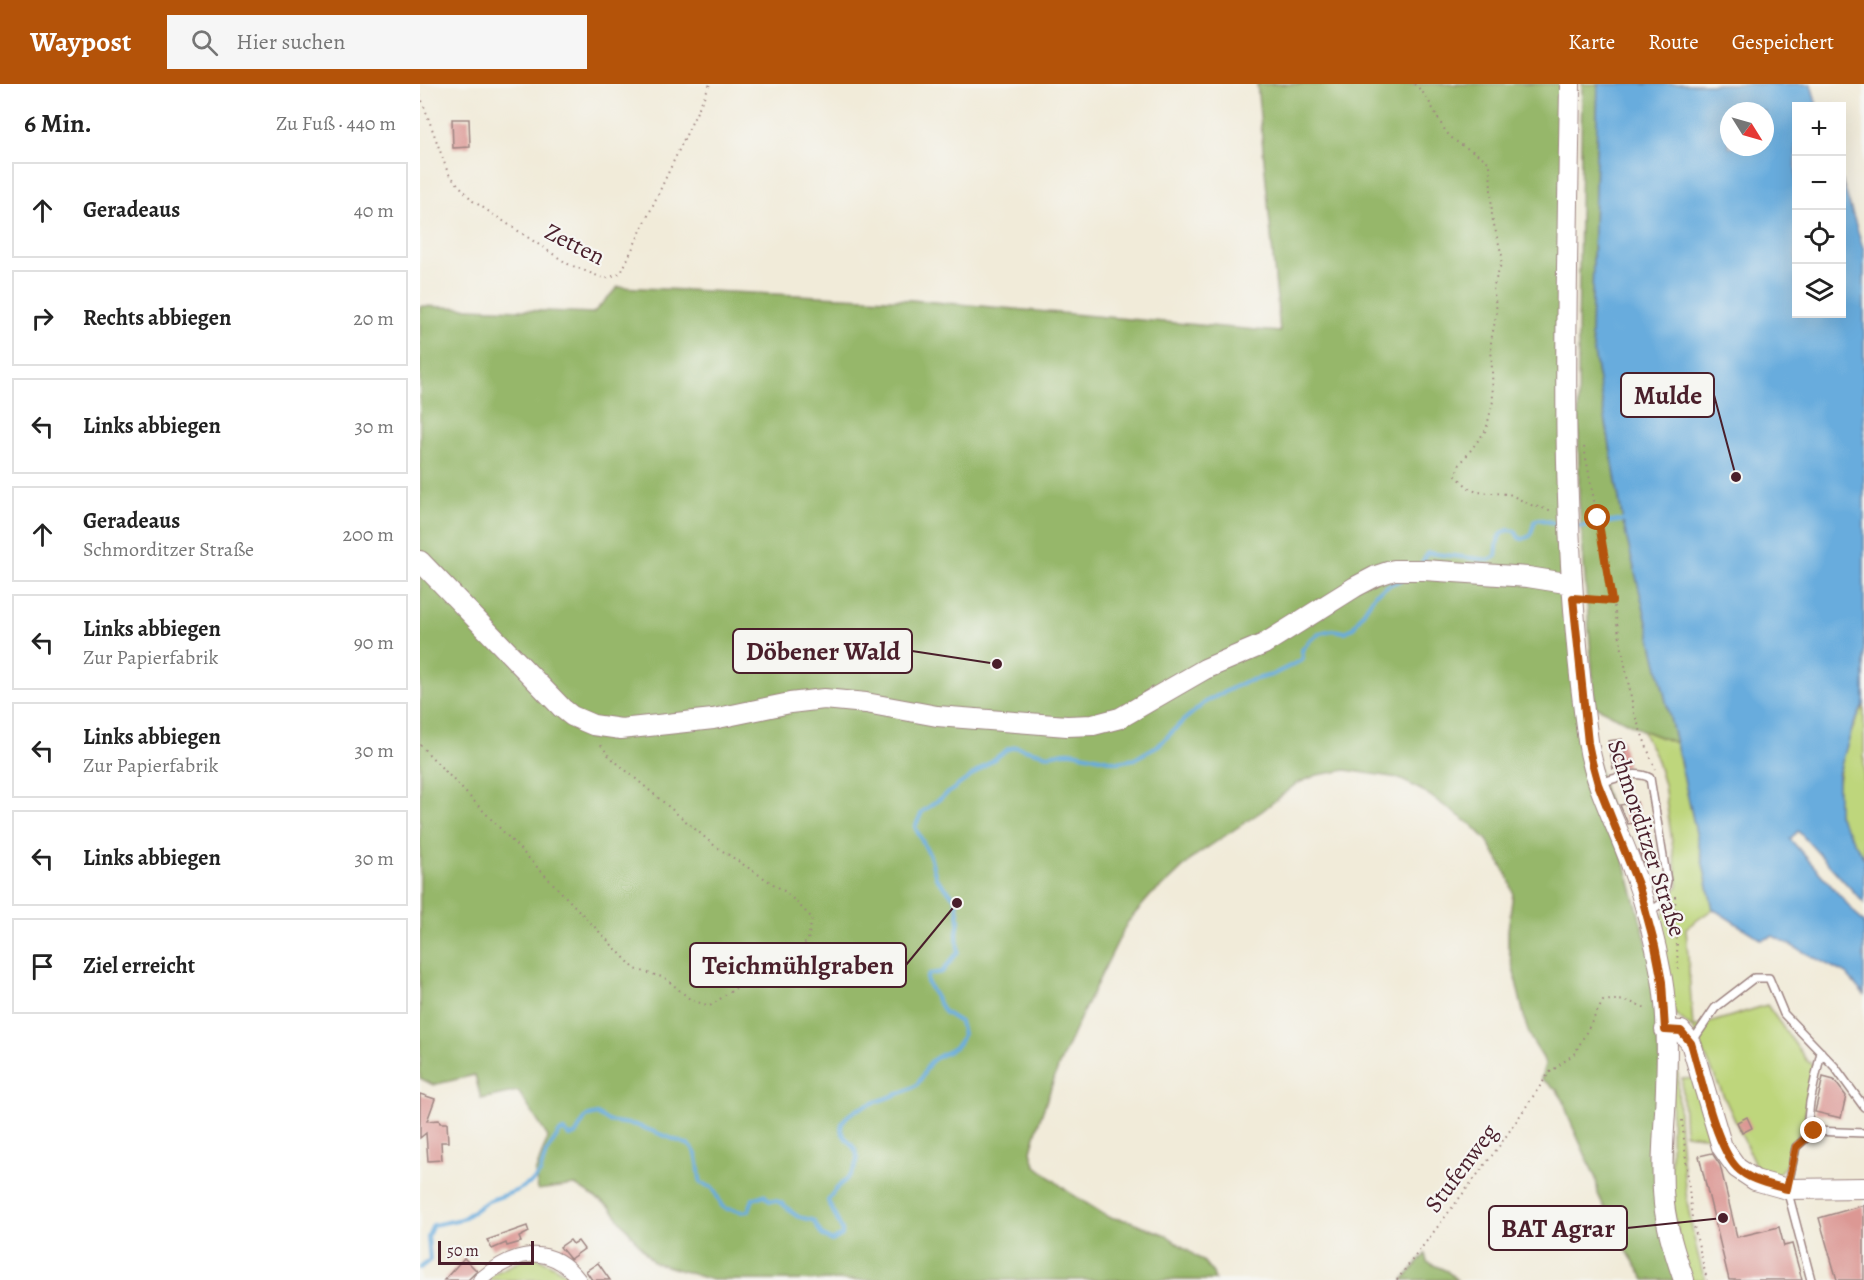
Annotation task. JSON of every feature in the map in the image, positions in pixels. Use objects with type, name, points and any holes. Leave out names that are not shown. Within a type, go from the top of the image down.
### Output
[{"type":"street","name":"Schmorditzer Straße","points":[[1570,84],[1562,512],[1569,538],[1588,743],[1598,784],[1630,861],[1659,960],[1665,1023],[1662,1168],[1664,1202],[1669,1232],[1684,1280]]},
{"type":"street","points":[[420,561],[572,716],[600,727],[638,729],[705,721],[790,703],[824,699],[866,703],[937,716],[1067,726],[1093,725],[1120,718],[1205,669],[1264,644],[1354,587],[1394,570],[1528,577],[1573,591]]},
{"type":"street","points":[[1665,1023],[1681,1031],[1691,1043],[1722,1147],[1737,1168],[1755,1180],[1787,1189],[1864,1188]]},
{"type":"street","points":[[480,1280],[510,1259],[533,1255],[553,1258],[579,1280]]},
{"type":"lane","points":[[1598,784],[1641,773],[1650,778],[1667,881],[1662,903],[1646,914]]},
{"type":"lane","points":[[1691,1043],[1715,1008],[1754,978],[1769,978],[1784,1014],[1821,1052],[1864,1107]]},
{"type":"lane","points":[[1806,1138],[1810,1102],[1821,1052]]},
{"type":"lane","points":[[1811,1280],[1787,1189],[1796,1147],[1814,1131],[1864,1133]]},
{"type":"path","name":"Zetten","points":[[420,95],[448,173],[473,201],[568,264],[604,279],[621,273],[710,84]]},
{"type":"path","points":[[1414,84],[1423,93],[1437,121],[1449,135],[1478,152],[1490,164],[1492,218],[1502,256],[1493,288],[1497,311],[1491,341],[1493,401],[1486,430],[1458,467],[1456,476],[1477,492],[1509,494],[1531,505],[1562,512]]},
{"type":"path","points":[[1573,591],[1612,601],[1594,501]]},
{"type":"path","points":[[420,745],[635,969],[665,978],[691,1000],[710,1006],[757,973],[791,958],[808,940],[812,918],[787,893],[715,846],[609,756],[599,741],[600,727]]},
{"type":"path","name":"Stufenweg","points":[[1397,1280],[1500,1145],[1549,1073],[1575,1053],[1603,1000],[1615,999],[1630,1002],[1665,1023]]},
{"type":"path","points":[[1682,1118],[1692,1218],[1707,1280]]},
{"type":"green space","points":[[1257,84],[1563,84],[1576,686],[1652,962],[1677,1280],[1645,1280],[1617,1235],[1598,1194],[1596,1179],[1568,1116],[1564,1101],[1556,1089],[1541,1079],[1545,1065],[1526,1025],[1508,946],[1513,893],[1509,879],[1487,840],[1472,825],[1423,791],[1398,778],[1346,770],[1317,775],[1296,784],[1262,811],[1195,856],[1151,895],[1127,923],[1059,1065],[1031,1151],[1035,1165],[1070,1193],[1108,1217],[1130,1221],[1166,1235],[1204,1262],[1213,1273],[1215,1280],[712,1280],[653,1262],[610,1207],[575,1185],[538,1190],[535,1173],[548,1137],[518,1091],[481,1099],[475,1075],[433,1085],[420,1078],[420,306],[593,313],[618,287],[911,300],[1280,332]]},
{"type":"green space","points":[[1582,84],[1598,84],[1591,335],[1623,522],[1676,743],[1642,730],[1595,706],[1579,501],[1578,335]]},
{"type":"green space","points":[[1864,704],[1864,858],[1842,823],[1838,813],[1837,799],[1843,757],[1852,729]]},
{"type":"green space","points":[[1642,730],[1676,743],[1713,909],[1686,928],[1693,1028],[1767,1005],[1807,1061],[1815,1066],[1804,1119],[1788,1163],[1776,1176],[1758,1171],[1693,1029],[1672,1011],[1657,927],[1678,885],[1664,785],[1656,758]]},
{"type":"green space","points":[[1672,1037],[1678,1037],[1678,1099],[1686,1190],[1697,1251],[1705,1280],[1688,1280],[1674,1216],[1671,1172]]},
{"type":"green space","points":[[1697,1078],[1711,1137],[1685,1134],[1682,1079]]},
{"type":"green space","points":[[1425,1254],[1427,1262],[1447,1271],[1457,1280],[1403,1280]]},
{"type":"green space","points":[[533,1255],[579,1280],[480,1280]]},
{"type":"water","points":[[1598,84],[1811,84],[1816,102],[1792,102],[1792,318],[1846,318],[1846,193],[1864,251],[1864,704],[1853,726],[1838,775],[1838,815],[1864,858],[1864,903],[1798,831],[1790,839],[1864,923],[1864,995],[1846,974],[1773,936],[1762,940],[1713,909],[1623,522],[1591,335]]},
{"type":"building","points":[[452,119],[469,119],[470,147],[453,148]]},
{"type":"building","points":[[1622,739],[1627,766],[1613,769],[1608,741]]},
{"type":"building","points":[[1637,802],[1640,822],[1628,824],[1620,805]]},
{"type":"building","points":[[1651,848],[1654,860],[1643,863],[1639,851]]},
{"type":"building","points":[[1823,1077],[1834,1080],[1846,1096],[1841,1118],[1815,1112]]},
{"type":"building","points":[[420,1094],[435,1099],[427,1121],[439,1120],[440,1123],[447,1123],[448,1142],[441,1142],[442,1160],[428,1161],[426,1133],[420,1138]]},
{"type":"building","points":[[1747,1117],[1752,1128],[1742,1133],[1737,1122]]},
{"type":"building","points":[[1712,1153],[1720,1165],[1737,1237],[1779,1227],[1784,1246],[1792,1244],[1802,1280],[1729,1280],[1699,1156]]},
{"type":"building","points":[[1864,1205],[1864,1280],[1837,1280],[1819,1218]]},
{"type":"building","points":[[527,1226],[529,1232],[519,1237],[521,1242],[507,1246],[506,1243],[492,1249],[487,1240]]},
{"type":"building","points":[[570,1240],[573,1244],[578,1241],[584,1249],[570,1259],[560,1247]]},
{"type":"building","points":[[464,1258],[477,1271],[468,1280],[444,1280]]},
{"type":"building","points":[[598,1263],[610,1280],[592,1280],[586,1271]]},
{"type":"waterway","points":[[1422,562],[1428,553],[1489,560],[1496,556],[1499,538],[1508,530],[1515,531],[1519,538],[1523,539],[1530,536],[1535,521],[1539,519],[1564,526]]},
{"type":"waterway","points":[[1575,527],[1626,520]]},
{"type":"waterway","points":[[420,1268],[430,1260],[428,1236],[433,1225],[462,1219],[488,1201],[516,1191],[532,1182],[540,1173],[546,1153],[560,1132],[564,1131],[570,1136],[575,1135],[586,1117],[597,1114],[608,1121],[636,1125],[689,1145],[697,1158],[701,1183],[713,1188],[722,1206],[726,1209],[741,1212],[749,1210],[753,1199],[764,1195],[770,1201],[779,1202],[795,1215],[814,1221],[822,1235],[832,1241],[842,1235],[842,1230],[828,1201],[854,1170],[856,1164],[856,1151],[841,1130],[844,1120],[849,1114],[867,1105],[915,1086],[930,1063],[955,1047],[963,1034],[960,1022],[944,1012],[927,982],[930,974],[942,972],[958,952],[959,920],[956,899],[936,878],[930,856],[915,827],[922,812],[1008,749],[1016,747],[1048,755],[1073,752],[1118,762],[1135,759],[1160,744],[1207,701],[1244,682],[1272,675],[1300,661],[1303,658],[1302,650],[1320,633],[1332,630],[1345,632],[1353,628],[1376,593],[1407,578]]},
{"type":"place","name":"Mulde","points":[[1736,477]]},
{"type":"place","name":"Döbener Wald","points":[[997,664]]},
{"type":"place","name":"Teichmühlgraben","points":[[957,903]]},
{"type":"place","name":"BAT Agrar","points":[[1723,1218]]},
{"type":"route","points":[[1598,518],[1612,601],[1573,598],[1588,743],[1598,784],[1639,887],[1659,960],[1665,1007],[1665,1030],[1681,1031],[1691,1043],[1722,1147],[1737,1168],[1755,1180],[1787,1189],[1796,1147],[1814,1131]]}]
